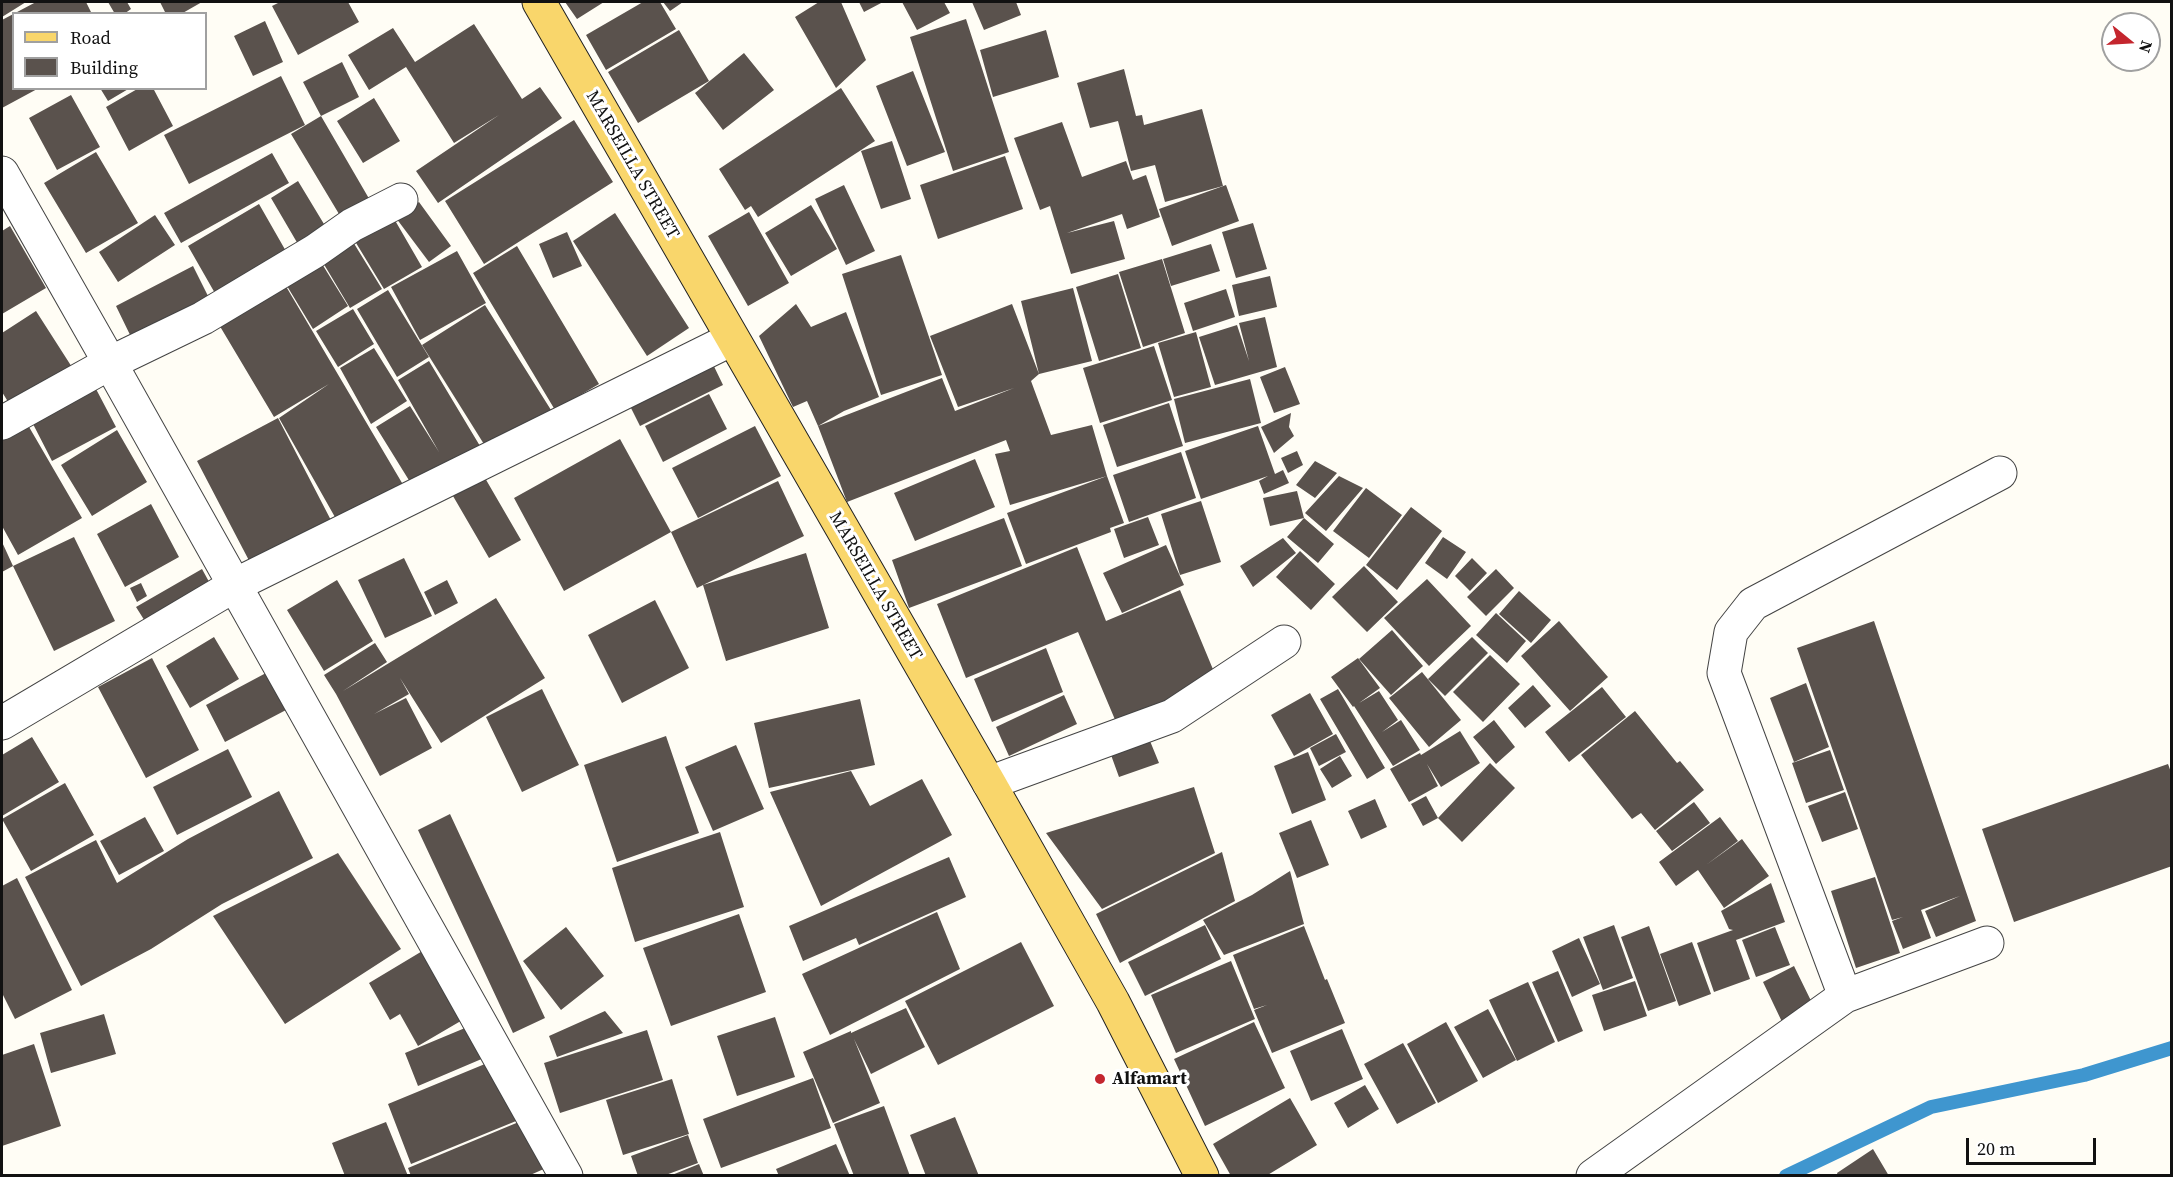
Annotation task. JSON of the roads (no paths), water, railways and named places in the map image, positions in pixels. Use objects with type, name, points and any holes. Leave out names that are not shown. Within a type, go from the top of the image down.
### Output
[{"type":"main road","name":"MARSEILLA STREET","points":[[538,2],[1113,1002],[1202,1176]]},
{"type":"street","points":[[2,173],[566,1176]]},
{"type":"street","points":[[2,423],[110,363],[203,318],[315,251],[352,225],[401,200]]},
{"type":"street","points":[[2,723],[235,585],[732,339]]},
{"type":"street","points":[[1845,996],[1724,673],[1731,632],[1753,604],[2000,473]]},
{"type":"street","points":[[989,783],[1172,716],[1284,642]]},
{"type":"street","points":[[1593,1176],[1845,996],[1987,943]]},
{"type":"waterway","points":[[1786,1176],[1931,1107],[2084,1075],[2172,1048]]},
{"type":"place","name":"Alfamart","points":[[1100,1079]]}]
